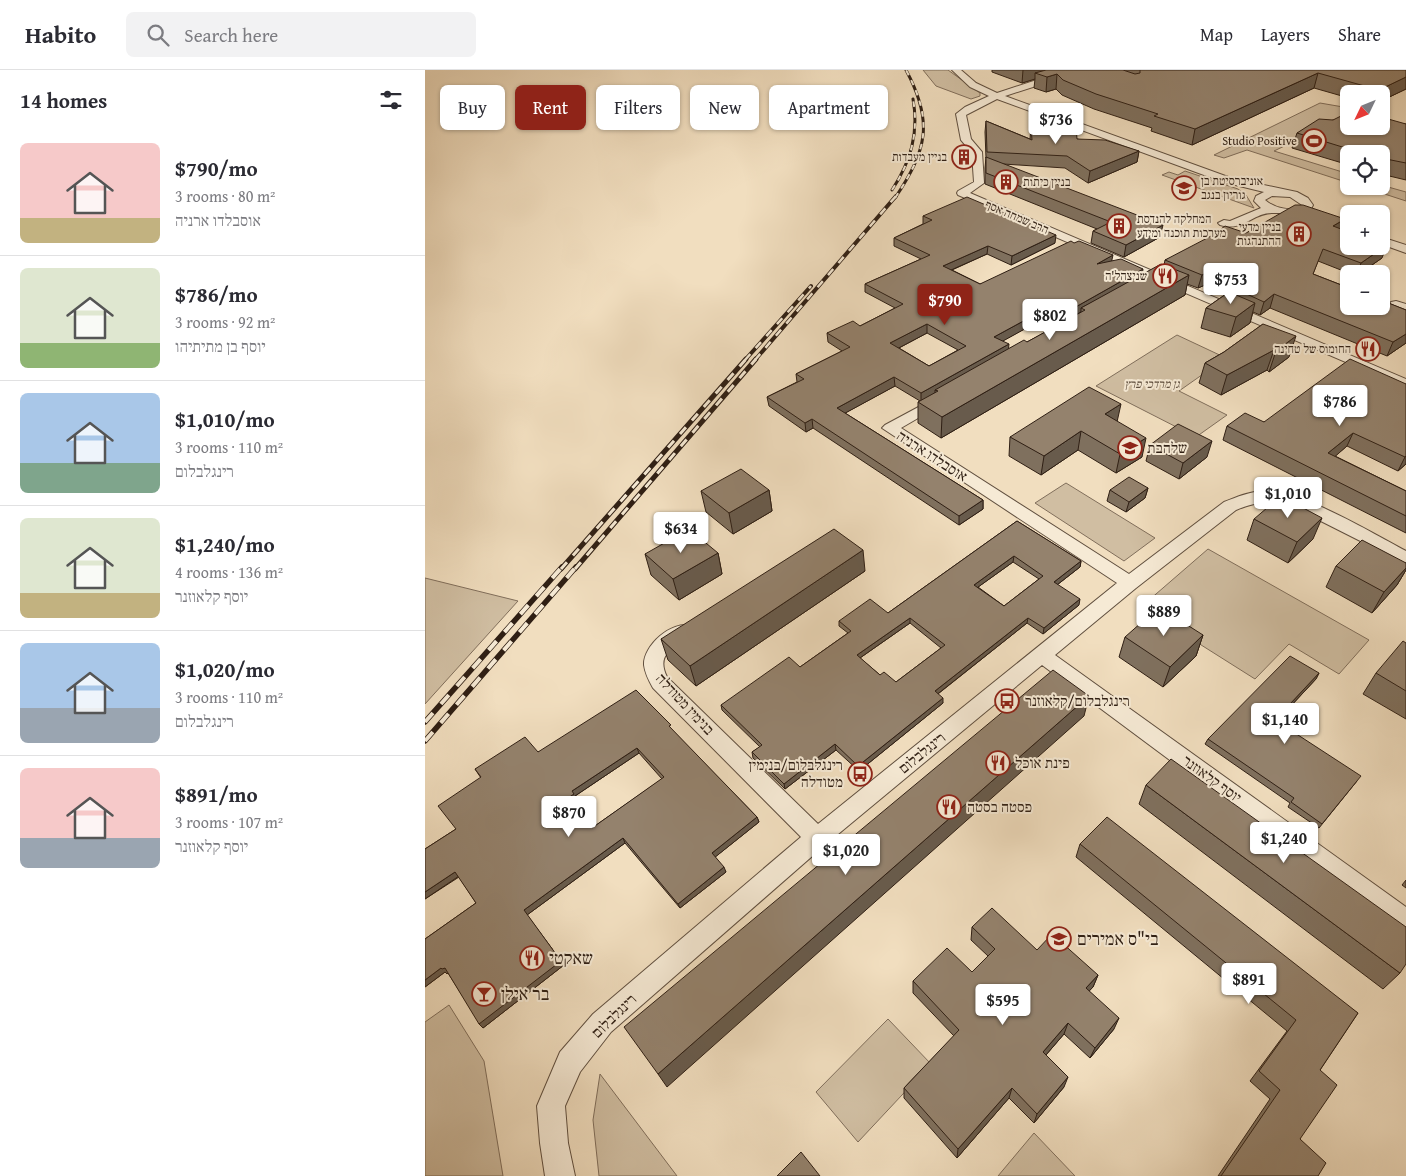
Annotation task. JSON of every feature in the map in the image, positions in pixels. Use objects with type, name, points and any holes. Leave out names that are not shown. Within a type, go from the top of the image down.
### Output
[{"type":"street","points":[[955,70],[973,85],[996,96],[1227,180],[1302,198],[1306,202],[1304,210]]},
{"type":"street","points":[[962,193],[979,184],[979,166],[977,152],[966,140],[961,114],[965,110],[996,96],[1070,72]]},
{"type":"street","points":[[1227,180],[1269,209],[1285,213],[1304,210],[1340,220]]},
{"type":"street","name":"הרב שמחה אסף","points":[[962,193],[1155,277]]},
{"type":"street","points":[[1259,201],[1263,195],[1280,193]]},
{"type":"street","points":[[1223,223],[1231,225],[1269,209]]},
{"type":"street","points":[[1304,210],[1340,225]]},
{"type":"street","points":[[1390,237],[1406,242]]},
{"type":"street","name":"הרב שמחה אסף","points":[[1056,249],[1073,241]]},
{"type":"street","points":[[1390,243],[1406,249]]},
{"type":"street","points":[[1139,287],[1155,277],[1406,384]]},
{"type":"street","name":"אוסבלדו ארניה","points":[[955,391],[890,428],[1130,583]]},
{"type":"street","name":"רינגלבלום","points":[[560,1176],[554,1143],[551,1106],[570,1062],[601,1023],[817,838],[1130,583],[1230,506],[1247,499],[1265,496],[1281,498],[1303,505],[1406,558]]},
{"type":"street","name":"בנימין מטודלה","points":[[696,624],[671,639],[657,652],[653,661],[653,671],[660,682],[817,838]]},
{"type":"street","name":"יוסף קלאוזנר","points":[[1042,655],[1406,921]]},
{"type":"green space","points":[[923,70],[948,70],[980,93],[980,96],[971,99],[936,86]]},
{"type":"green space","points":[[1320,103],[1340,106],[1340,126],[1314,132],[1274,151],[1340,171],[1340,180],[1247,150],[1224,158],[1214,155]]},
{"type":"green space","points":[[1185,171],[1238,189],[1246,195],[1254,208],[1162,175],[1169,172],[1178,175]]},
{"type":"green space","points":[[1390,188],[1406,192],[1406,201],[1388,195],[1390,195]]},
{"type":"green space","name":"גן מרדכי פרץ","points":[[1177,335],[1226,358],[1179,391],[1227,415],[1196,437],[1096,386]]},
{"type":"green space","points":[[1066,483],[1155,538],[1124,561],[1035,503]]},
{"type":"green space","points":[[1208,549],[1369,640],[1339,674],[1289,644],[1255,679],[1141,607]]},
{"type":"green space","points":[[425,578],[518,601],[425,704]]},
{"type":"green space","points":[[449,1005],[484,1061],[503,1176],[425,1176],[425,1022]]},
{"type":"green space","points":[[888,1019],[931,1064],[858,1142],[816,1092]]},
{"type":"green space","points":[[600,1074],[677,1176],[599,1176],[593,1120]]},
{"type":"green space","points":[[1034,1133],[1075,1176],[998,1176]]},
{"type":"building","points":[[1046,70],[1123,70],[1135,74],[1140,73],[1140,70],[1406,70],[1406,77],[1389,85],[1361,85],[1318,73],[1195,129],[1154,116],[1158,114],[1096,94],[1063,80],[1057,74],[1047,77],[1035,73]]},
{"type":"building","points":[[1340,116],[1340,135],[1390,135],[1390,120],[1406,124],[1406,163],[1390,160],[1390,145],[1340,146],[1297,133],[1319,119],[1333,120]]},
{"type":"building","points":[[986,121],[1032,140],[1031,126],[1076,127],[1077,139],[1105,140],[1139,151],[1090,171],[1067,156],[987,152]]},
{"type":"building","points":[[986,157],[1163,225],[1126,245],[1093,231],[1111,222],[986,173]]},
{"type":"building","points":[[967,197],[1056,235],[1012,256],[988,246],[943,266],[980,284],[1071,241],[1074,243],[1079,241],[1113,255],[1097,264],[1121,259],[1143,269],[1065,313],[1051,306],[994,337],[1009,344],[921,393],[894,377],[837,408],[983,500],[959,516],[812,419],[805,423],[767,397],[804,379],[796,374],[850,347],[827,333],[853,321],[860,326],[903,304],[865,284],[930,255],[894,238],[932,220],[923,216]],"holes":[[[927,324],[966,346],[929,366],[890,343]]]},
{"type":"building","points":[[1295,205],[1303,205],[1340,217],[1340,222],[1333,226],[1340,229],[1340,255],[1373,255],[1361,263],[1323,249],[1313,274],[1340,284],[1340,315],[1390,315],[1390,304],[1406,310],[1406,334],[1393,342],[1274,294],[1264,302],[1238,290],[1244,286],[1208,272],[1202,275],[1165,260],[1213,235],[1225,226],[1246,233]]},
{"type":"building","points":[[1161,264],[1189,275],[942,417],[918,402],[938,391],[935,390],[1024,340],[1027,342],[1085,310],[1081,308]]},
{"type":"building","points":[[1229,292],[1255,303],[1236,317],[1206,308]]},
{"type":"building","points":[[1263,324],[1296,336],[1276,351],[1274,350],[1227,375],[1205,363],[1224,352]]},
{"type":"building","points":[[1350,359],[1406,384],[1406,456],[1353,433],[1328,453],[1406,491],[1406,516],[1227,426],[1245,413],[1264,422]]},
{"type":"building","points":[[1089,387],[1121,404],[1105,414],[1146,438],[1120,454],[1081,431],[1044,456],[1010,437]]},
{"type":"building","points":[[1178,424],[1212,441],[1183,463],[1150,445]]},
{"type":"building","points":[[741,469],[769,490],[729,513],[701,491]]},
{"type":"building","points":[[1129,477],[1148,488],[1129,502],[1110,490]]},
{"type":"building","points":[[1281,496],[1322,518],[1297,542],[1254,519]]},
{"type":"building","points":[[1017,521],[1081,561],[1054,582],[1080,599],[1044,628],[1028,618],[935,691],[943,698],[858,766],[835,744],[784,784],[752,752],[762,745],[721,705],[789,657],[800,667],[851,631],[839,621],[870,599],[888,613]],"holes":[[[1014,556],[1043,576],[1004,606],[974,585]],[[910,618],[945,645],[896,682],[884,672],[880,675],[857,655]]]},
{"type":"building","points":[[689,529],[718,553],[673,579],[645,554]]},
{"type":"building","points":[[834,529],[863,550],[690,666],[661,639]]},
{"type":"building","points":[[1362,540],[1406,563],[1406,568],[1384,592],[1336,566]]},
{"type":"building","points":[[1159,607],[1203,635],[1170,667],[1125,637]]},
{"type":"building","points":[[1403,641],[1406,643],[1406,691],[1376,673]]},
{"type":"building","points":[[1290,656],[1319,673],[1275,720],[1361,776],[1322,824],[1291,802],[1294,798],[1208,739]]},
{"type":"building","points":[[1053,670],[1089,696],[658,1074],[624,1027]]},
{"type":"building","points":[[636,690],[757,817],[712,853],[724,867],[678,904],[623,838],[524,910],[561,961],[479,1024],[445,968],[441,968],[425,980],[425,939],[476,903],[455,872],[425,892],[425,849],[456,829],[438,806],[481,777],[475,769],[525,737],[538,752]],"holes":[[[637,748],[664,777],[592,828],[568,798],[574,794],[572,791]]]},
{"type":"building","points":[[1171,759],[1406,927],[1406,964],[1400,973],[1146,785]]},
{"type":"building","points":[[1107,817],[1358,1013],[1320,1070],[1337,1085],[1300,1139],[1326,1163],[1318,1176],[1221,1176],[1280,1090],[1259,1071],[1296,1020],[1080,844]]},
{"type":"building","points":[[992,908],[1037,950],[1052,934],[1098,975],[1086,988],[1119,1018],[1095,1048],[1068,1023],[1043,1052],[1068,1077],[1037,1114],[1012,1088],[958,1149],[904,1088],[959,1030],[913,981],[947,948],[972,972],[995,949],[972,927]]},
{"type":"building","points":[[801,1152],[820,1176],[777,1176]]},
{"type":"railway","points":[[895,198],[914,165],[923,136],[921,105],[906,70]]},
{"type":"railway","points":[[892,190],[899,179],[912,146],[915,123],[913,99]]},
{"type":"railway","points":[[755,360],[896,196]]},
{"type":"railway","points":[[745,360],[811,286]]},
{"type":"railway","points":[[561,569],[746,359]]},
{"type":"railway","points":[[575,569],[756,359]]},
{"type":"railway","points":[[425,722],[562,567]]},
{"type":"railway","points":[[425,741],[576,567]]},
{"type":"place","name":"Studio Positive","points":[[1314,141]]},
{"type":"place","name":"בניין מעבדות","points":[[964,157]]},
{"type":"place","name":"בניין כיתות","points":[[1006,182]]},
{"type":"place","name":"אוניברסיטת בן גוריון בנגב","points":[[1184,188]]},
{"type":"place","name":"המחלקה להנדסת מערכות תוכנה ומידע","points":[[1119,226]]},
{"type":"place","name":"בניין מדעי ההתנהגות","points":[[1299,234]]},
{"type":"place","name":"שניצהל'ה","points":[[1165,276]]},
{"type":"place","name":"החומוס של טחינה","points":[[1368,349]]},
{"type":"place","name":"שלהבת","points":[[1130,448]]},
{"type":"place","name":"רינגלבלום/קלאוזנר","points":[[1007,701]]},
{"type":"place","name":"פינת אוכל","points":[[998,763]]},
{"type":"place","name":"רינגלבלום/בנימין מטודלה","points":[[860,774]]},
{"type":"place","name":"פסטה בסטה","points":[[949,807]]},
{"type":"place","name":"בי\"ס אמירים","points":[[1059,939]]},
{"type":"place","name":"שאקטי","points":[[532,958]]},
{"type":"place","name":"בר אילן","points":[[484,994]]}]
